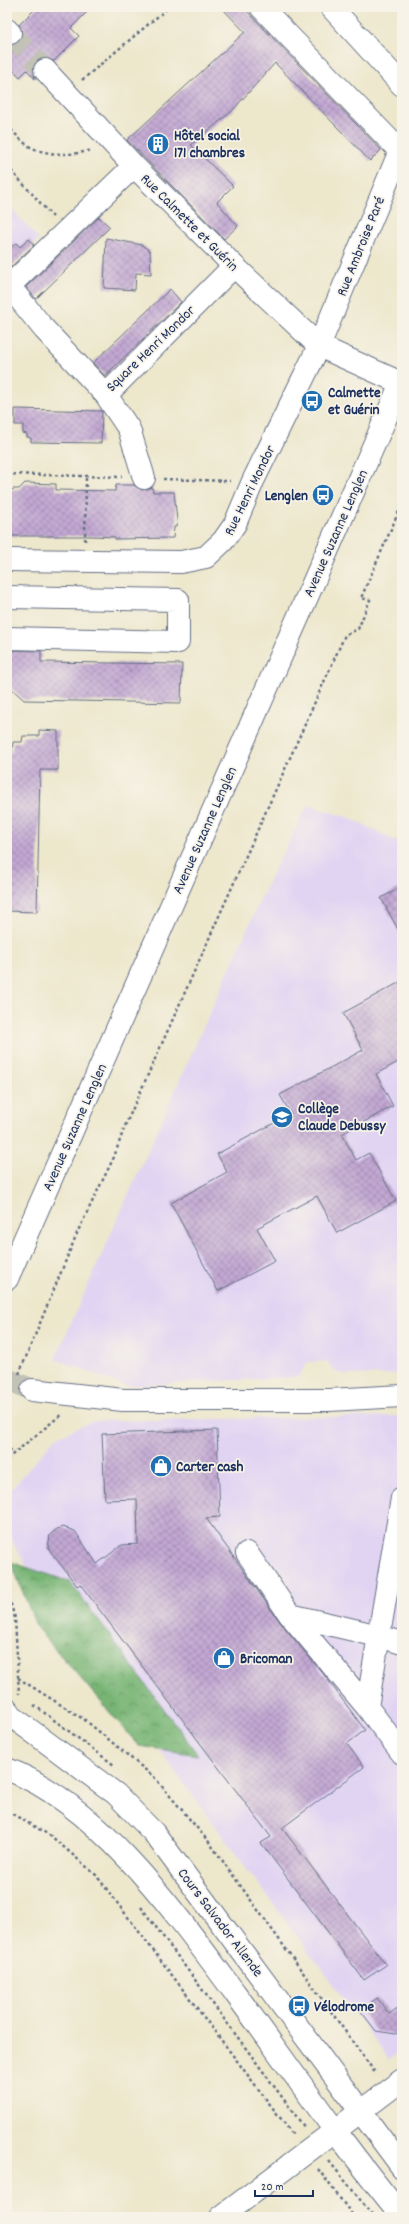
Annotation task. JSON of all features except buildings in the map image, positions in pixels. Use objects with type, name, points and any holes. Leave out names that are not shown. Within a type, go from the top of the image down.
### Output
[{"type":"main road","points":[[261,7],[401,149]]},
{"type":"main road","points":[[331,7],[400,77]]},
{"type":"main road","name":"Rue Calmette et Guérin","points":[[45,70],[107,135],[134,166],[234,266],[319,346],[402,382]]},
{"type":"main road","name":"Rue Ambroise Paré","points":[[319,346],[401,149]]},
{"type":"main road","name":"Square Henri Mondor","points":[[134,166],[65,230],[9,286],[44,329],[106,394],[234,266]]},
{"type":"main road","name":"Rue Henri Mondor","points":[[7,560],[181,562],[206,557],[223,541],[234,524],[253,481],[319,346]]},
{"type":"main road","name":"Avenue Suzanne Lenglen","points":[[7,1279],[402,382]]},
{"type":"main road","points":[[106,394],[129,429],[144,478]]},
{"type":"main road","points":[[7,598],[178,600],[178,642],[7,638]]},
{"type":"main road","points":[[21,1385],[123,1400],[329,1400],[402,1396]]},
{"type":"main road","points":[[367,1707],[402,1498]]},
{"type":"main road","points":[[247,1553],[290,1615],[367,1707],[402,1753]]},
{"type":"main road","points":[[290,1615],[380,1636],[402,1643]]},
{"type":"main road","name":"Cours Salvador Allende","points":[[10,1713],[116,1794],[154,1833],[402,2167]]},
{"type":"main road","name":"Cours Salvador Allende","points":[[7,1769],[24,1775],[73,1808],[117,1845],[193,1937],[359,2164],[402,2216]]},
{"type":"main road","points":[[221,2217],[395,2085]]},
{"type":"path","points":[[67,92],[169,7]]},
{"type":"path","points":[[7,125],[28,145],[58,154],[78,154],[93,149],[107,135]]},
{"type":"path","points":[[7,166],[65,230]]},
{"type":"path","points":[[85,560],[86,476]]},
{"type":"path","points":[[7,1408],[21,1385],[78,1231],[114,1158],[125,1126],[345,635],[358,629],[370,600],[361,598],[402,504]]},
{"type":"path","points":[[7,1459],[66,1411]]},
{"type":"path","points":[[7,1444],[13,1454]]},
{"type":"path","points":[[7,1592],[16,1618],[19,1695],[10,1713]]},
{"type":"path","points":[[18,1678],[85,1720],[154,1777],[209,1842],[395,2085]]},
{"type":"path","points":[[7,1811],[51,1836],[96,1875],[312,2148],[374,2217]]},
{"type":"path","points":[[136,1902],[312,2148],[354,2217]]},
{"type":"shaded area","points":[[7,204],[39,239],[7,270]]},
{"type":"shaded area","name":"Collège Claude Debussy","points":[[308,805],[352,819],[402,844],[402,1374],[345,1375],[334,1371],[327,1361],[307,1362],[300,1375],[296,1377],[125,1386],[55,1359],[271,876]]},
{"type":"shaded area","points":[[402,1416],[402,2050],[389,2060],[49,1602],[15,1547],[7,1525],[7,1495],[55,1438],[93,1421]]},
{"type":"green space","points":[[11,1562],[70,1582],[198,1755],[139,1746],[37,1628]]},
{"type":"tunnel","points":[[10,33],[45,70]]},
{"type":"tunnel","points":[[7,1379],[32,1390]]},
{"type":"place","name":"Hôtel social 171 chambres","points":[[158,144]]},
{"type":"place","name":"Calmette et Guérin","points":[[312,401]]},
{"type":"place","name":"Lenglen","points":[[323,495]]},
{"type":"place","name":"Collège Claude Debussy","points":[[282,1117]]},
{"type":"place","name":"Carter cash","points":[[161,1466]]},
{"type":"place","name":"Bricoman","points":[[224,1658]]},
{"type":"place","name":"Vélodrome","points":[[299,2006]]}]
